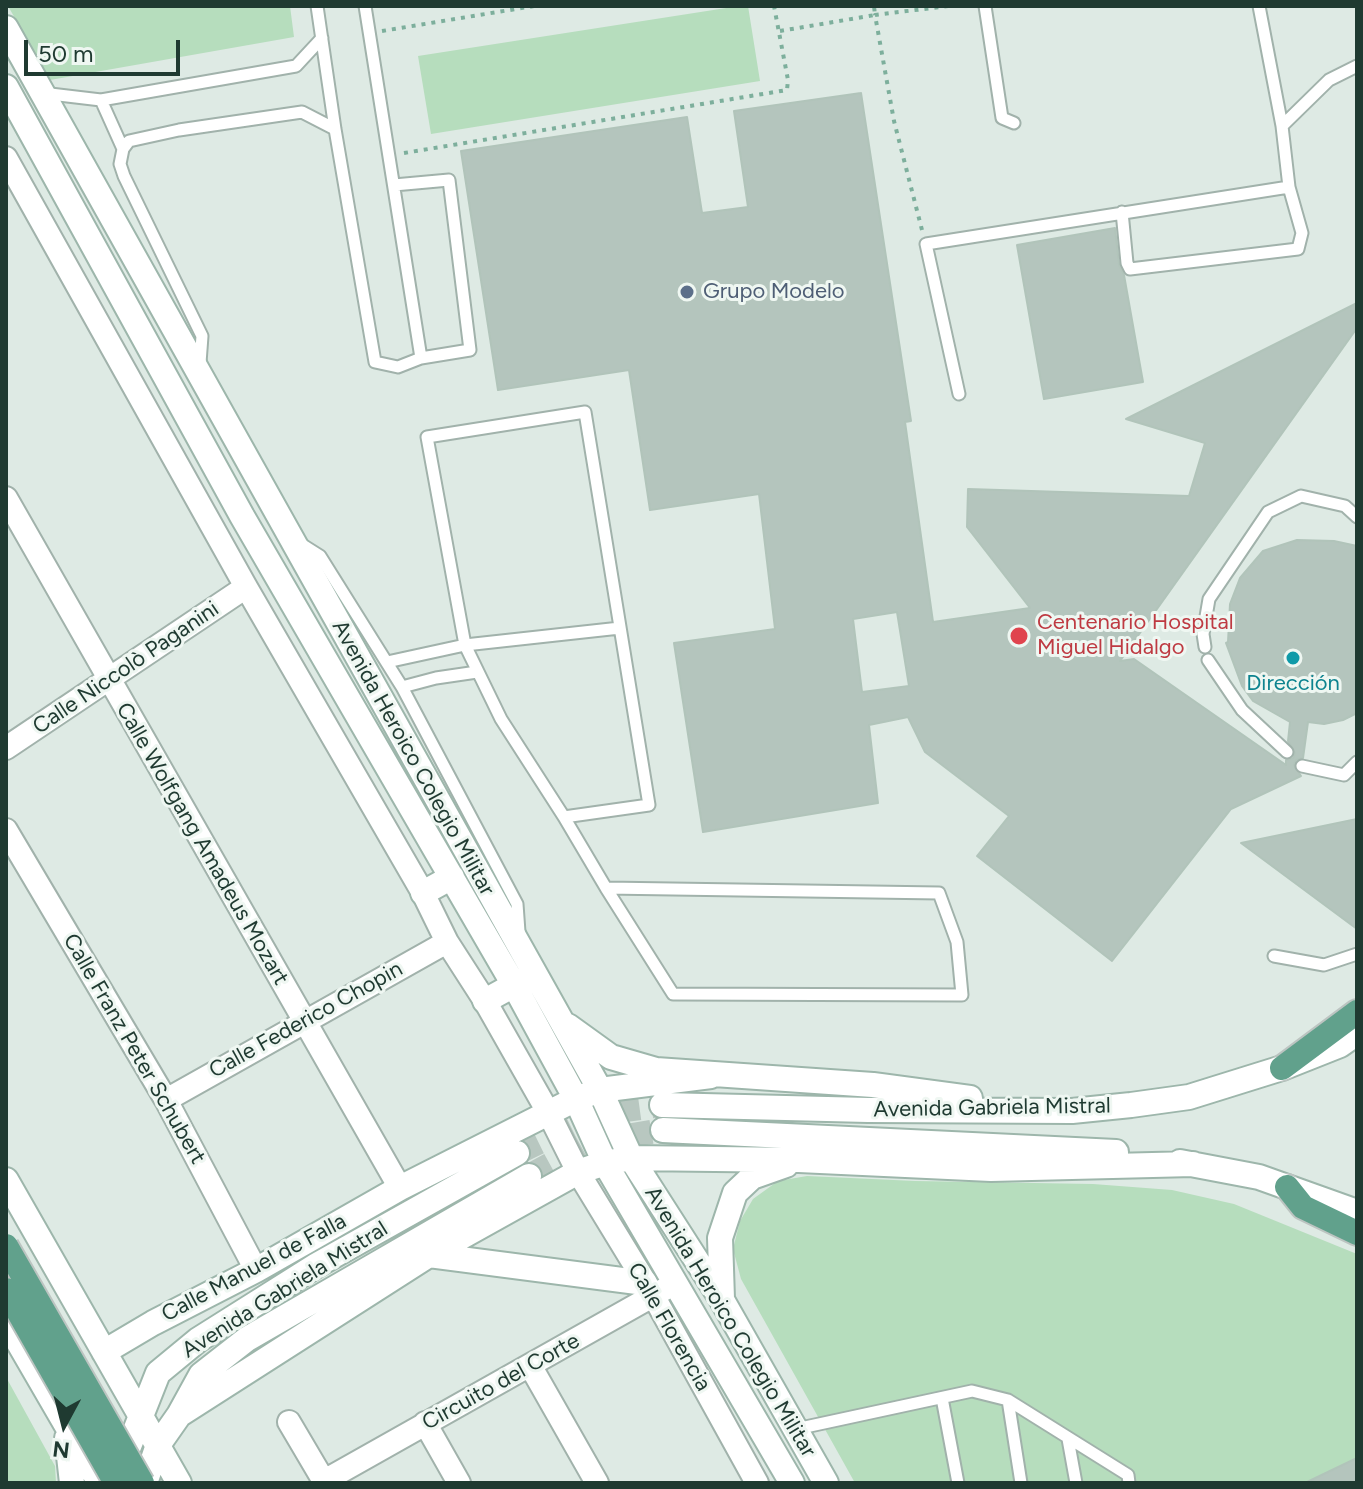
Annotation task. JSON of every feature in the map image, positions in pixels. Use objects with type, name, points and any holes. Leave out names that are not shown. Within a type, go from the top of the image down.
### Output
[{"type":"main road","points":[[1282,1068],[1357,1012]]},
{"type":"main road","points":[[1287,1187],[1303,1207],[1357,1233]]},
{"type":"main road","points":[[6,1246],[144,1483]]},
{"type":"main road","points":[[6,1290],[116,1483]]},
{"type":"street","name":"Avenida Heroico Colegio Militar","points":[[6,28],[600,1090],[631,1158],[722,1300],[826,1483]]},
{"type":"street","name":"Avenida Heroico Colegio Militar","points":[[6,87],[242,516],[514,985],[576,1099],[605,1163],[792,1483]]},
{"type":"street","points":[[6,158],[246,587],[423,893],[447,942],[485,1001],[548,1112]]},
{"type":"street","name":"Calle Wolfgang Amadeus Mozart","points":[[6,498],[400,1188]]},
{"type":"street","name":"Calle Niccolò Paganini","points":[[6,748],[246,587]]},
{"type":"street","name":"Calle Franz Peter Schubert","points":[[6,830],[166,1100],[256,1270]]},
{"type":"street","points":[[423,893],[452,877]]},
{"type":"street","name":"Calle Federico Chopin","points":[[166,1100],[447,942]]},
{"type":"street","points":[[485,1001],[514,985]]},
{"type":"street","points":[[559,1020],[611,1057],[656,1070],[873,1085],[1072,1111]]},
{"type":"street","name":"Avenida Gabriela Mistral","points":[[662,1105],[1072,1111],[1189,1097],[1282,1068],[1340,1045],[1357,1033]]},
{"type":"street","name":"Calle Manuel de Falla","points":[[104,1352],[400,1188],[576,1099],[600,1090],[711,1076]]},
{"type":"street","name":"Calle Florencia","points":[[548,1112],[578,1172],[649,1289],[757,1483]]},
{"type":"street","name":"Avenida Gabriela Mistral","points":[[663,1130],[1123,1152],[1259,1177],[1357,1212]]},
{"type":"street","name":"Avenida Gabriela Mistral","points":[[116,1483],[158,1373],[198,1340],[317,1265],[517,1153]]},
{"type":"street","points":[[179,1415],[429,1255],[578,1172],[631,1158]]},
{"type":"street","name":"Avenida Gabriela Mistral","points":[[631,1158],[799,1160],[991,1169],[1193,1164]]},
{"type":"street","points":[[722,1300],[720,1238],[735,1193],[752,1177],[799,1160]]},
{"type":"street","name":"Avenida Gabriela Mistral","points":[[144,1483],[158,1445],[201,1375],[247,1339],[529,1176]]},
{"type":"street","points":[[6,1180],[179,1483]]},
{"type":"street","points":[[429,1255],[649,1289]]},
{"type":"street","name":"Circuito del Corte","points":[[325,1482],[425,1423],[531,1367],[649,1289],[677,1283]]},
{"type":"street","points":[[6,1321],[100,1483]]},
{"type":"street","points":[[153,1323],[212,1333]]},
{"type":"street","points":[[531,1367],[597,1483]]},
{"type":"street","points":[[289,1422],[325,1482]]},
{"type":"street","points":[[425,1423],[459,1483]]},
{"type":"street","points":[[66,1428],[72,1483]]},
{"type":"lane","points":[[317,6],[375,362],[398,367],[421,358],[470,350],[449,180],[394,185]]},
{"type":"lane","points":[[365,6],[421,358]]},
{"type":"lane","points":[[985,6],[1002,118],[1014,123]]},
{"type":"lane","points":[[1122,212],[1130,269],[1298,249],[1302,233],[1289,187],[1282,126],[1259,6]]},
{"type":"lane","points":[[42,93],[101,100],[296,66],[322,38]]},
{"type":"lane","points":[[1282,126],[1329,80],[1357,66]]},
{"type":"lane","points":[[101,100],[123,149]]},
{"type":"lane","points":[[199,374],[202,336],[124,176],[120,164],[123,149],[129,141],[179,130],[302,112],[335,129]]},
{"type":"lane","points":[[959,394],[926,244],[1289,187]]},
{"type":"lane","points":[[564,817],[649,805],[585,412],[427,437],[465,645],[501,719],[564,817],[606,888],[673,994],[962,995],[957,942],[939,893],[606,888]]},
{"type":"lane","points":[[1205,647],[1203,634],[1209,599],[1268,512],[1301,496],[1345,506],[1357,517]]},
{"type":"lane","points":[[290,538],[320,556],[402,687],[517,904],[521,951]]},
{"type":"lane","points":[[387,662],[465,645],[620,628]]},
{"type":"lane","points":[[1208,660],[1242,710],[1287,752]]},
{"type":"lane","points":[[402,687],[477,672]]},
{"type":"lane","points":[[1302,766],[1344,775],[1357,762]]},
{"type":"lane","points":[[1274,956],[1324,965],[1357,954]]},
{"type":"lane","points":[[795,1429],[972,1391],[1008,1400],[1128,1475],[1129,1483]]},
{"type":"lane","points":[[942,1398],[958,1483]]},
{"type":"lane","points":[[1008,1400],[1021,1483]]},
{"type":"lane","points":[[1068,1439],[1076,1483]]},
{"type":"path","points":[[369,33],[534,6]]},
{"type":"path","points":[[389,155],[787,90],[789,86],[774,6]]},
{"type":"path","points":[[874,6],[894,121],[926,244]]},
{"type":"path","points":[[780,31],[948,6]]},
{"type":"green space","points":[[8,6],[290,6],[294,37],[50,80]]},
{"type":"green space","points":[[748,6],[760,81],[431,134],[418,56]]},
{"type":"green space","points":[[807,1176],[1093,1184],[1172,1190],[1234,1204],[1357,1254],[1357,1483],[855,1483],[741,1279],[733,1249],[740,1221],[753,1199],[778,1181]]},
{"type":"green space","points":[[6,1377],[55,1466],[56,1483],[6,1483]]},
{"type":"building","points":[[861,93],[911,421],[905,422],[933,622],[1030,608],[967,527],[968,489],[1189,496],[1205,443],[1126,419],[1357,303],[1357,328],[1120,661],[1134,659],[1286,765],[1286,760],[1293,758],[1295,753],[1288,741],[1290,722],[1253,701],[1242,686],[1226,643],[1230,604],[1240,578],[1263,551],[1297,540],[1334,541],[1357,546],[1357,713],[1324,724],[1308,722],[1303,758],[1296,760],[1294,765],[1301,776],[1231,809],[1112,961],[977,856],[1009,816],[925,752],[908,717],[869,725],[878,803],[703,832],[674,643],[775,629],[759,494],[650,510],[629,370],[498,390],[461,151],[687,117],[702,213],[748,207],[734,111]],"holes":[[[897,612],[909,686],[862,692],[853,619]]]},
{"type":"building","points":[[1115,228],[1119,264],[1124,275],[1143,382],[1044,399],[1017,245]]},
{"type":"building","points":[[1357,819],[1357,929],[1241,843]]},
{"type":"building","points":[[1357,1458],[1357,1483],[1305,1483]]},
{"type":"tunnel","points":[[517,1153],[597,1114],[662,1105]]},
{"type":"tunnel","points":[[529,1176],[591,1142],[663,1130]]},
{"type":"place","name":"Grupo Modelo","points":[[687,292]]},
{"type":"place","name":"Centenario Hospital Miguel Hidalgo","points":[[1019,636]]},
{"type":"place","name":"Dirección","points":[[1293,658]]}]
